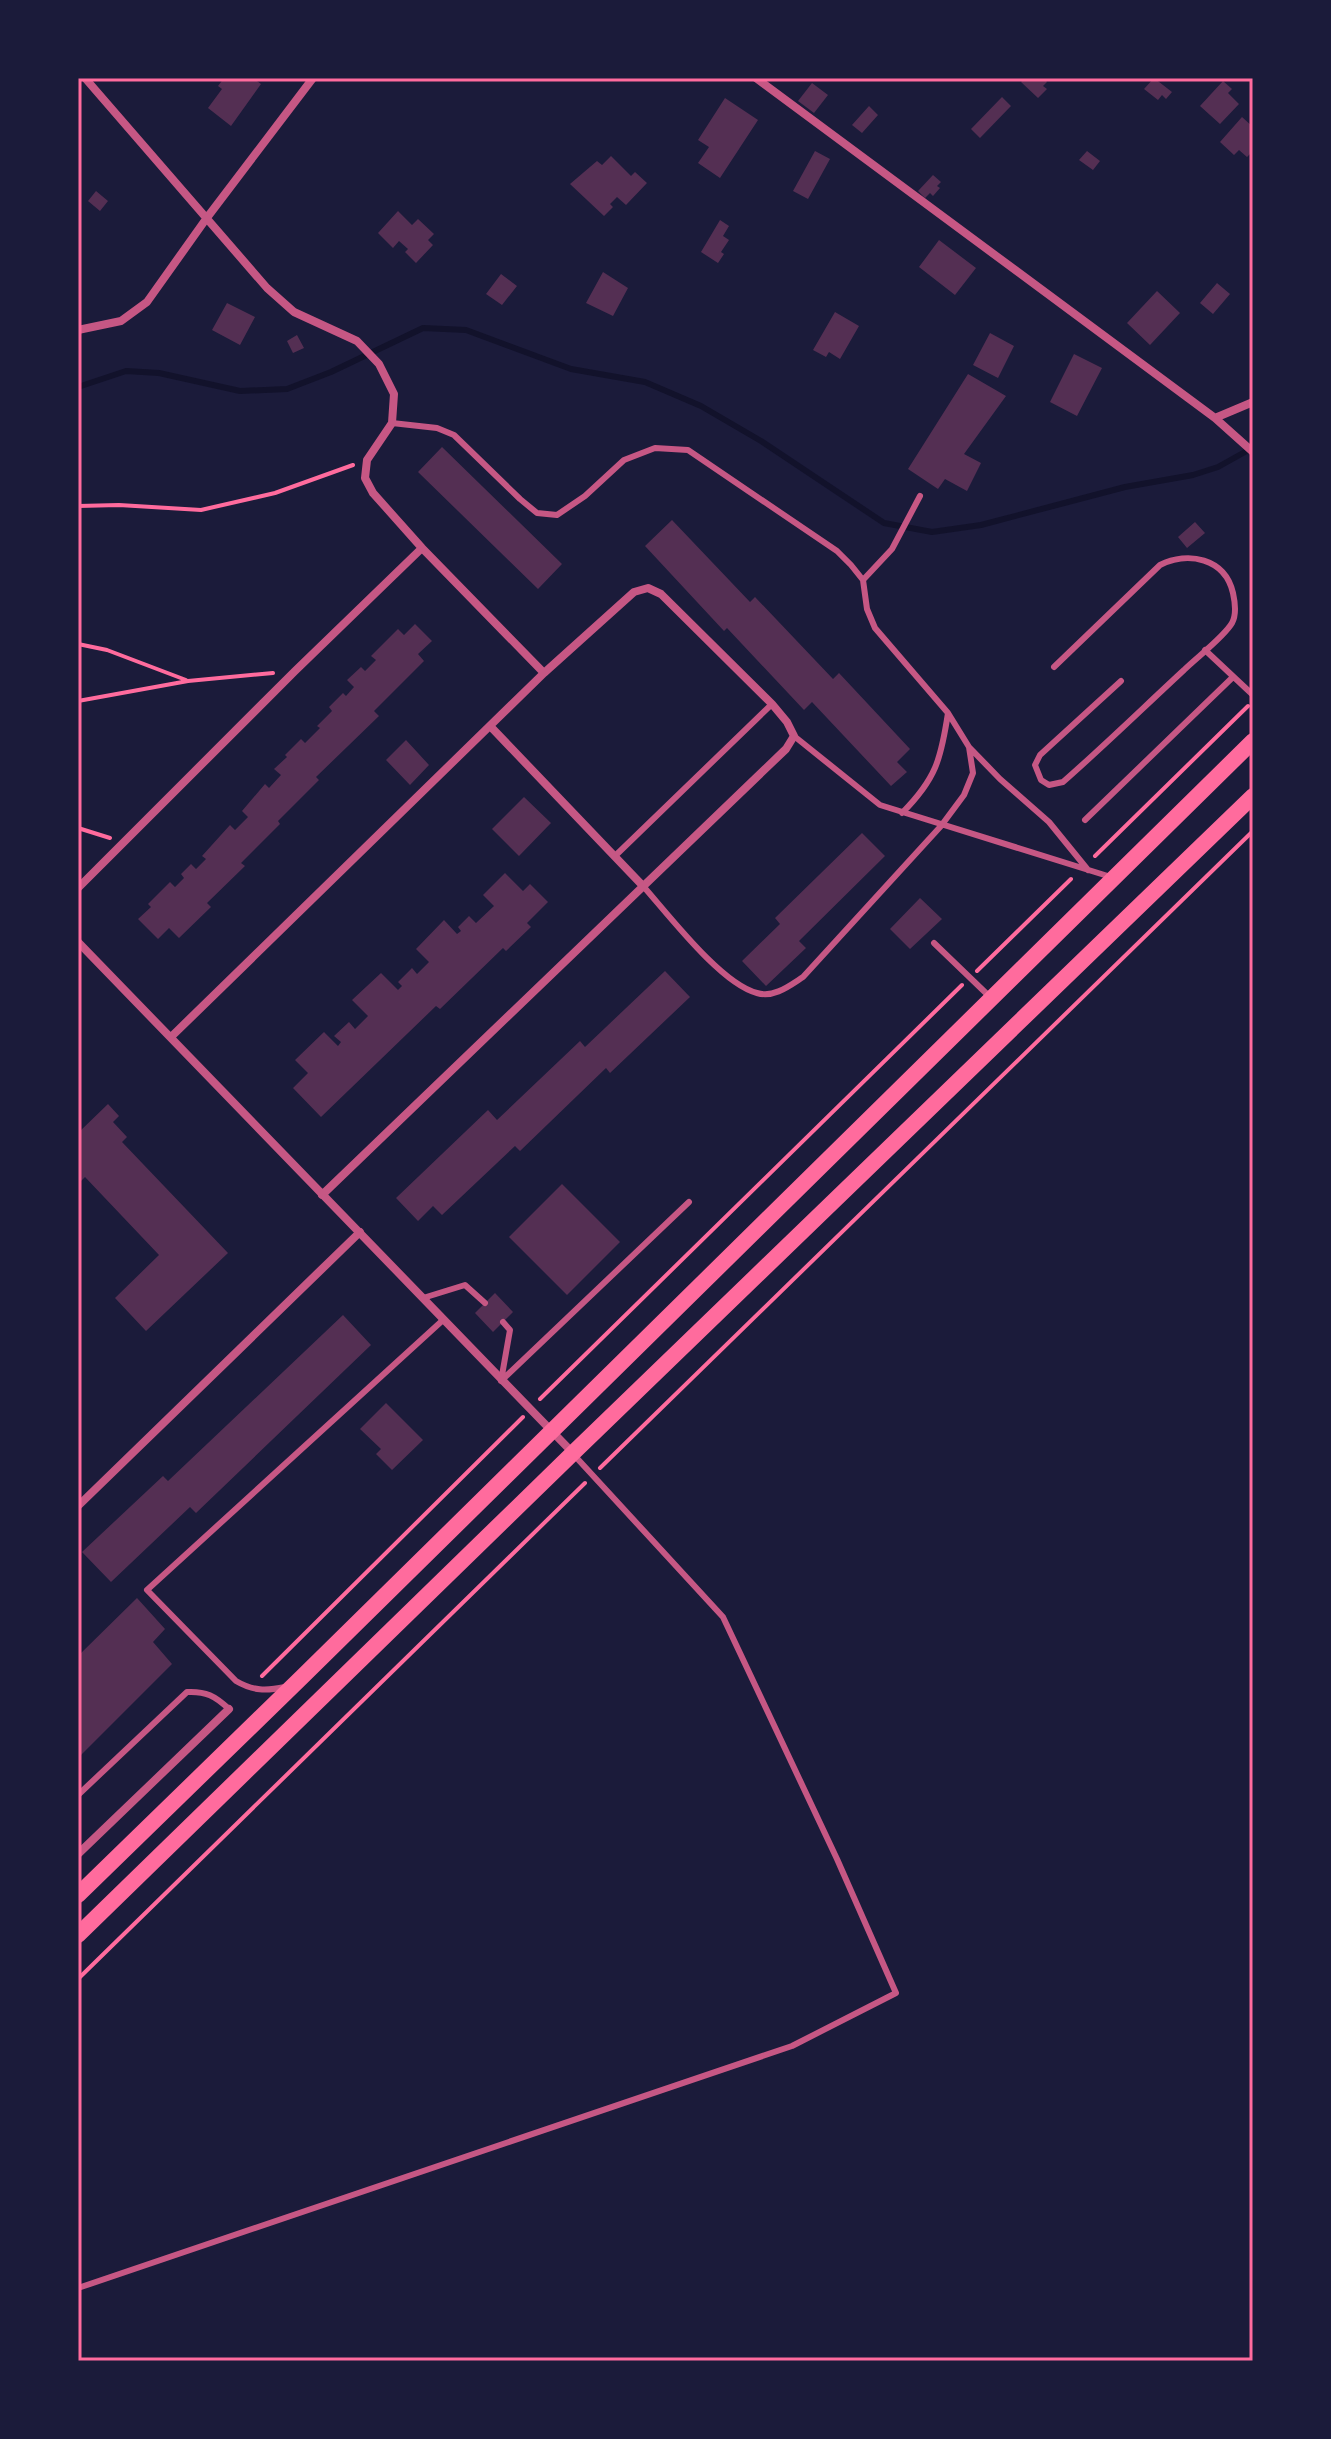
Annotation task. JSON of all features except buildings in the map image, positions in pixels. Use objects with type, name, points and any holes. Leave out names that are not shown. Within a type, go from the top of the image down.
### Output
[{"type":"main road","points":[[78,1895],[1253,741]]},
{"type":"main road","points":[[78,1935],[1253,796]]},
{"type":"street","points":[[85,78],[267,288],[294,312],[359,343],[379,364],[394,394],[392,423],[367,460],[365,478],[373,493],[544,673]]},
{"type":"street","points":[[78,330],[121,321],[147,302],[313,78]]},
{"type":"street","points":[[756,78],[1215,418],[1253,452]]},
{"type":"street","points":[[1215,418],[1253,402]]},
{"type":"street","points":[[78,888],[422,548]]},
{"type":"street","points":[[171,1037],[544,673],[634,592],[648,588],[661,594],[772,704],[794,736],[786,749],[322,1195]]},
{"type":"street","points":[[491,727],[643,886]]},
{"type":"street","points":[[78,942],[573,1453]]},
{"type":"street","points":[[78,1506],[360,1232]]},
{"type":"street","points":[[78,1854],[229,1709]]},
{"type":"lane","points":[[392,423],[437,428],[454,435],[537,513],[557,515],[585,496],[624,460],[655,448],[688,450],[837,551],[863,580],[867,609],[875,628],[948,713],[969,747],[1049,822],[1085,868]]},
{"type":"lane","points":[[863,580],[892,549],[920,496]]},
{"type":"lane","points":[[1054,667],[1160,565],[1187,557],[1201,559],[1224,574],[1232,586],[1235,600],[1232,623],[1063,782],[1049,785],[1041,780],[1035,765],[1040,755],[1121,681]]},
{"type":"lane","points":[[1205,650],[1253,695]]},
{"type":"lane","points":[[1085,820],[1233,677]]},
{"type":"lane","points":[[615,856],[772,704]]},
{"type":"lane","points":[[902,813],[919,796],[935,772],[943,747],[948,713]]},
{"type":"lane","points":[[794,736],[880,805],[1113,878]]},
{"type":"lane","points":[[643,886],[708,959],[739,984],[758,994],[779,992],[803,977],[941,826],[964,795],[973,773],[969,747]]},
{"type":"lane","points":[[934,943],[990,998]]},
{"type":"lane","points":[[501,1381],[689,1202]]},
{"type":"lane","points":[[423,1298],[465,1285],[485,1303]]},
{"type":"lane","points":[[302,1677],[279,1689],[249,1689],[230,1675],[147,1590],[443,1320]]},
{"type":"lane","points":[[501,1381],[510,1330],[503,1322]]},
{"type":"lane","points":[[78,2288],[792,2046],[896,1993],[837,1859],[723,1617],[573,1453]]},
{"type":"lane","points":[[78,1795],[187,1692],[202,1691],[216,1697],[229,1709]]},
{"type":"path","points":[[78,506],[201,510],[275,493],[367,460]]},
{"type":"path","points":[[78,644],[107,650],[188,681]]},
{"type":"path","points":[[78,701],[188,681],[295,671]]},
{"type":"path","points":[[249,1689],[1253,701]]},
{"type":"path","points":[[78,828],[123,843]]},
{"type":"path","points":[[78,1979],[1253,831]]},
{"type":"waterway","points":[[78,387],[126,371],[159,373],[240,391],[287,389],[331,372],[423,328],[466,330],[571,369],[645,382],[701,406],[761,441],[884,523],[932,532],[981,525],[1125,487],[1193,475],[1218,467],[1252,448]]}]
